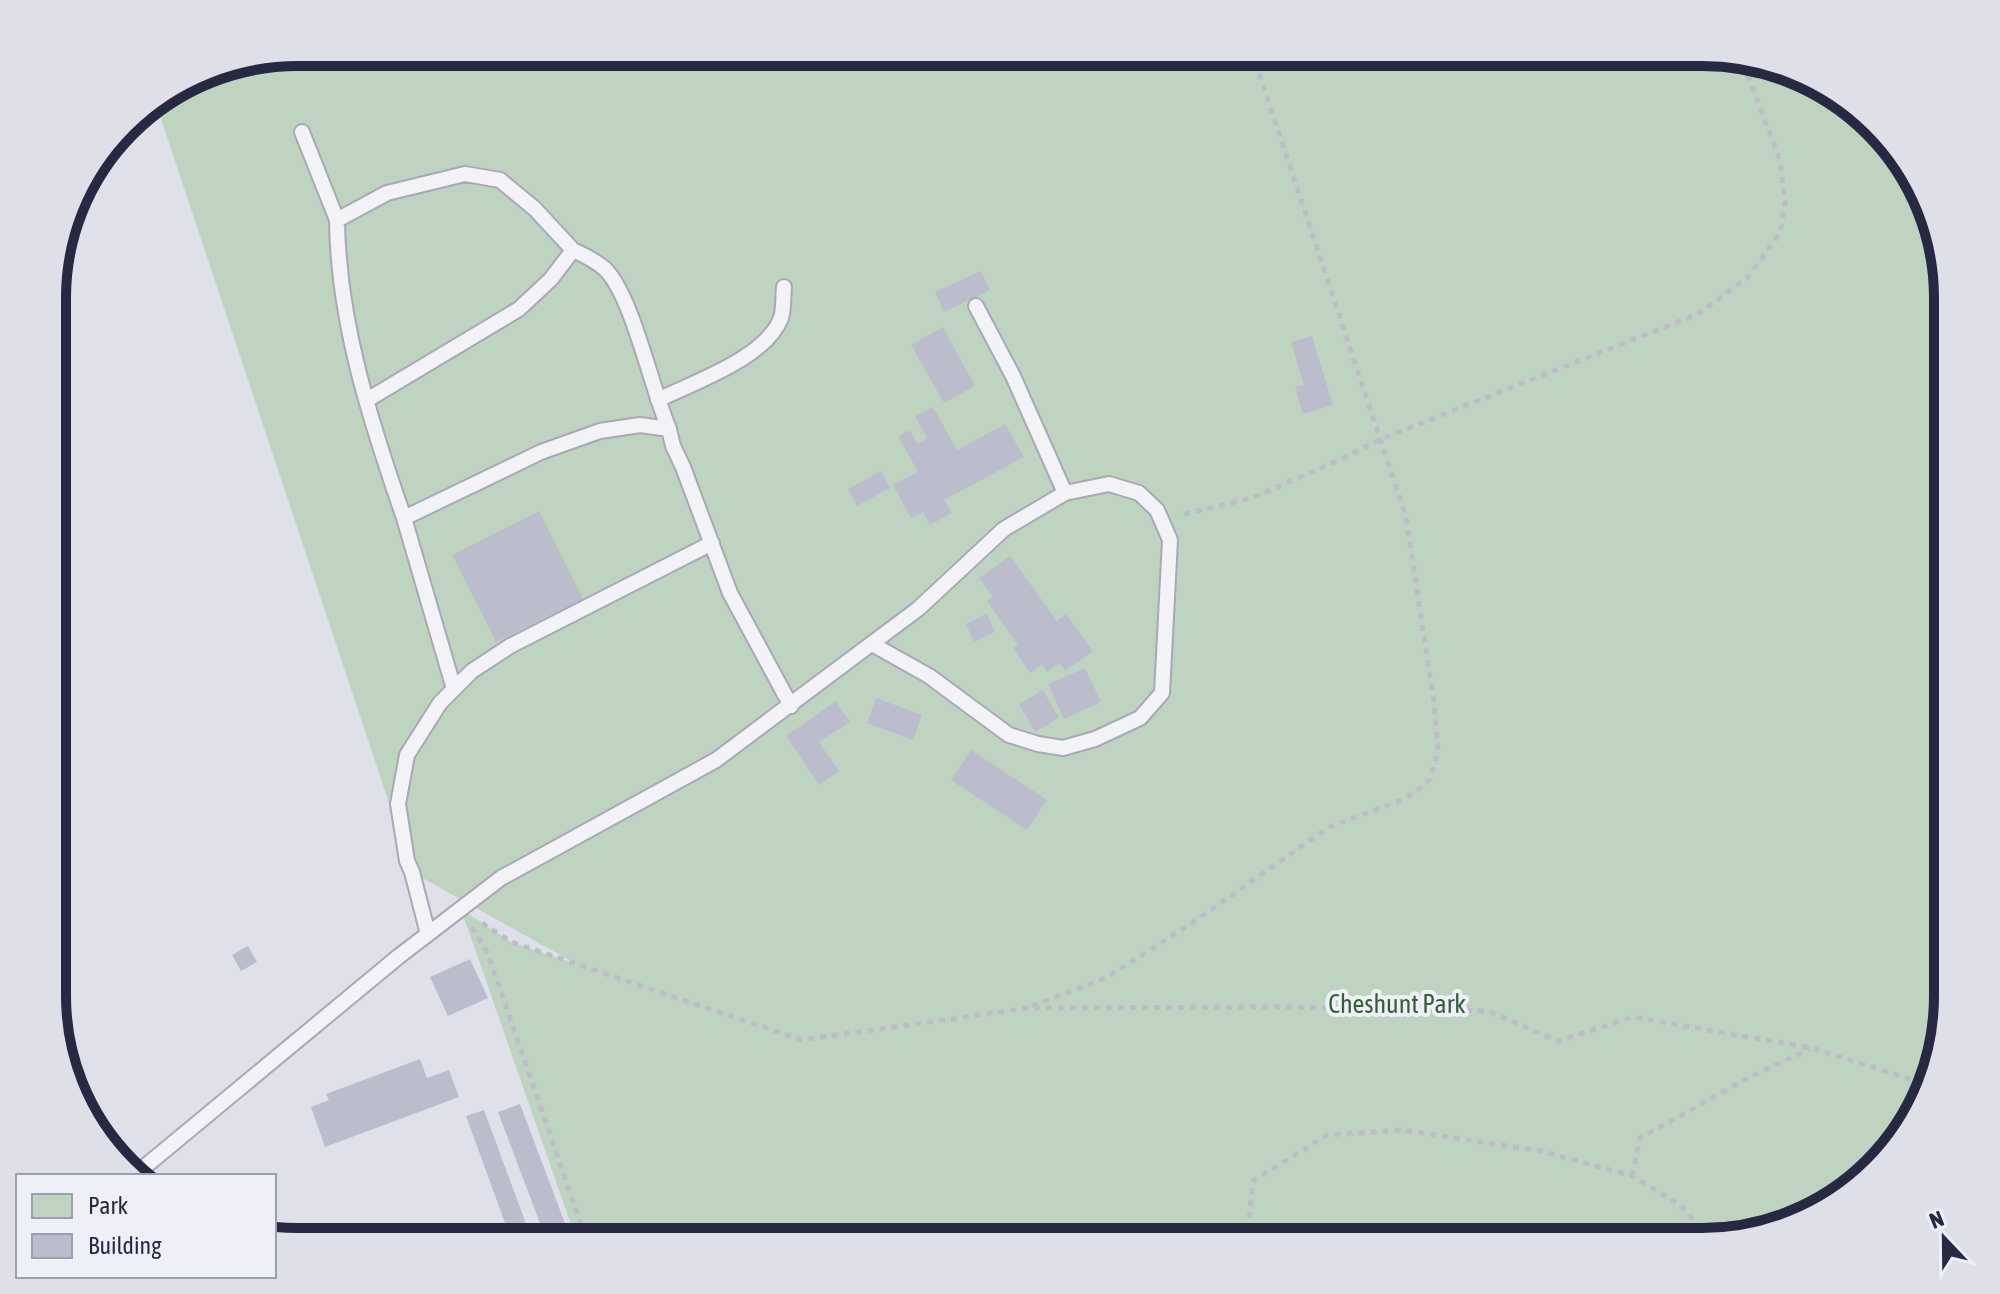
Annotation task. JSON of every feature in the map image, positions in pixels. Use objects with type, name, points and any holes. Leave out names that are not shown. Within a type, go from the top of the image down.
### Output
[{"type":"lane","points":[[302,132],[337,220],[338,256],[351,336],[375,434],[404,518],[454,689]]},
{"type":"lane","points":[[337,220],[387,193],[465,174],[500,180],[535,209],[573,250],[606,270],[633,324],[673,446],[730,593],[791,706]]},
{"type":"lane","points":[[367,400],[519,309],[551,279],[573,250]]},
{"type":"lane","points":[[658,400],[739,360],[762,344],[782,317],[784,287]]},
{"type":"lane","points":[[976,306],[1013,376],[1065,493]]},
{"type":"lane","points":[[404,518],[541,452],[600,431],[640,425],[669,429]]},
{"type":"lane","points":[[143,1168],[428,934],[501,878],[716,760],[918,609],[1004,529],[1065,493],[1109,484],[1139,493],[1157,510],[1170,540],[1162,693],[1140,718],[1095,739],[1063,748],[1009,735],[929,676],[872,644]]},
{"type":"lane","points":[[428,934],[407,861],[398,804],[407,755],[440,703],[472,671],[510,646],[712,543]]},
{"type":"path","points":[[1028,1008],[1106,978],[1192,923],[1329,827],[1402,800],[1430,779],[1438,752],[1434,703],[1406,517],[1257,66]]},
{"type":"path","points":[[1161,520],[1252,498],[1381,439],[1698,314],[1748,277],[1780,233],[1785,203],[1780,161],[1746,71]]},
{"type":"path","points":[[461,909],[511,942],[802,1040],[1028,1008],[1280,1007],[1488,1011],[1558,1041],[1633,1017],[1812,1048],[1917,1081]]},
{"type":"path","points":[[461,909],[488,954],[582,1228]]},
{"type":"path","points":[[1632,1176],[1640,1138],[1754,1075],[1812,1048]]},
{"type":"path","points":[[1248,1228],[1253,1181],[1327,1135],[1402,1130],[1541,1151],[1632,1176],[1679,1204],[1701,1228]]},
{"type":"green space","name":"Cheshunt Park","points":[[298,66],[1732,68],[1776,78],[1831,105],[1855,124],[1886,157],[1916,209],[1930,253],[1934,283],[1934,1011],[1922,1070],[1895,1125],[1855,1170],[1831,1189],[1804,1204],[1747,1224],[1717,1228],[572,1228],[461,909],[511,942],[576,964],[412,872],[159,113],[196,90],[238,74]]},
{"type":"building","points":[[981,271],[990,290],[944,312],[935,292]]},
{"type":"building","points":[[943,327],[975,386],[944,403],[911,345]]},
{"type":"building","points":[[1312,336],[1333,405],[1303,414],[1295,387],[1304,385],[1291,342]]},
{"type":"building","points":[[933,407],[957,450],[1005,424],[1024,457],[944,500],[952,513],[930,525],[923,512],[911,518],[893,485],[918,472],[898,436],[910,430],[917,444],[927,438],[915,416]]},
{"type":"building","points":[[881,471],[890,488],[857,506],[848,489]]},
{"type":"building","points":[[539,511],[583,599],[496,642],[452,555]]},
{"type":"building","points":[[1010,556],[1057,621],[1066,614],[1093,651],[1065,671],[1060,663],[1047,672],[1042,665],[1030,673],[1013,648],[1018,645],[987,601],[993,597],[979,578]]},
{"type":"building","points":[[987,614],[995,632],[974,642],[966,624]]},
{"type":"building","points":[[1085,668],[1101,702],[1064,719],[1048,684]]},
{"type":"building","points":[[1043,690],[1059,718],[1035,732],[1019,704]]},
{"type":"building","points":[[876,698],[922,715],[913,740],[867,723]]},
{"type":"building","points":[[836,701],[850,722],[819,742],[839,771],[819,785],[786,736]]},
{"type":"building","points":[[971,750],[1047,800],[1027,830],[951,780]]},
{"type":"building","points":[[248,946],[257,962],[241,971],[232,955]]},
{"type":"building","points":[[470,959],[488,998],[448,1016],[430,977]]},
{"type":"building","points":[[420,1059],[427,1078],[449,1070],[459,1097],[325,1147],[311,1107],[329,1100],[326,1094]]},
{"type":"building","points":[[520,1104],[567,1228],[542,1228],[498,1112]]},
{"type":"building","points":[[484,1110],[528,1228],[507,1228],[466,1116]]}]
